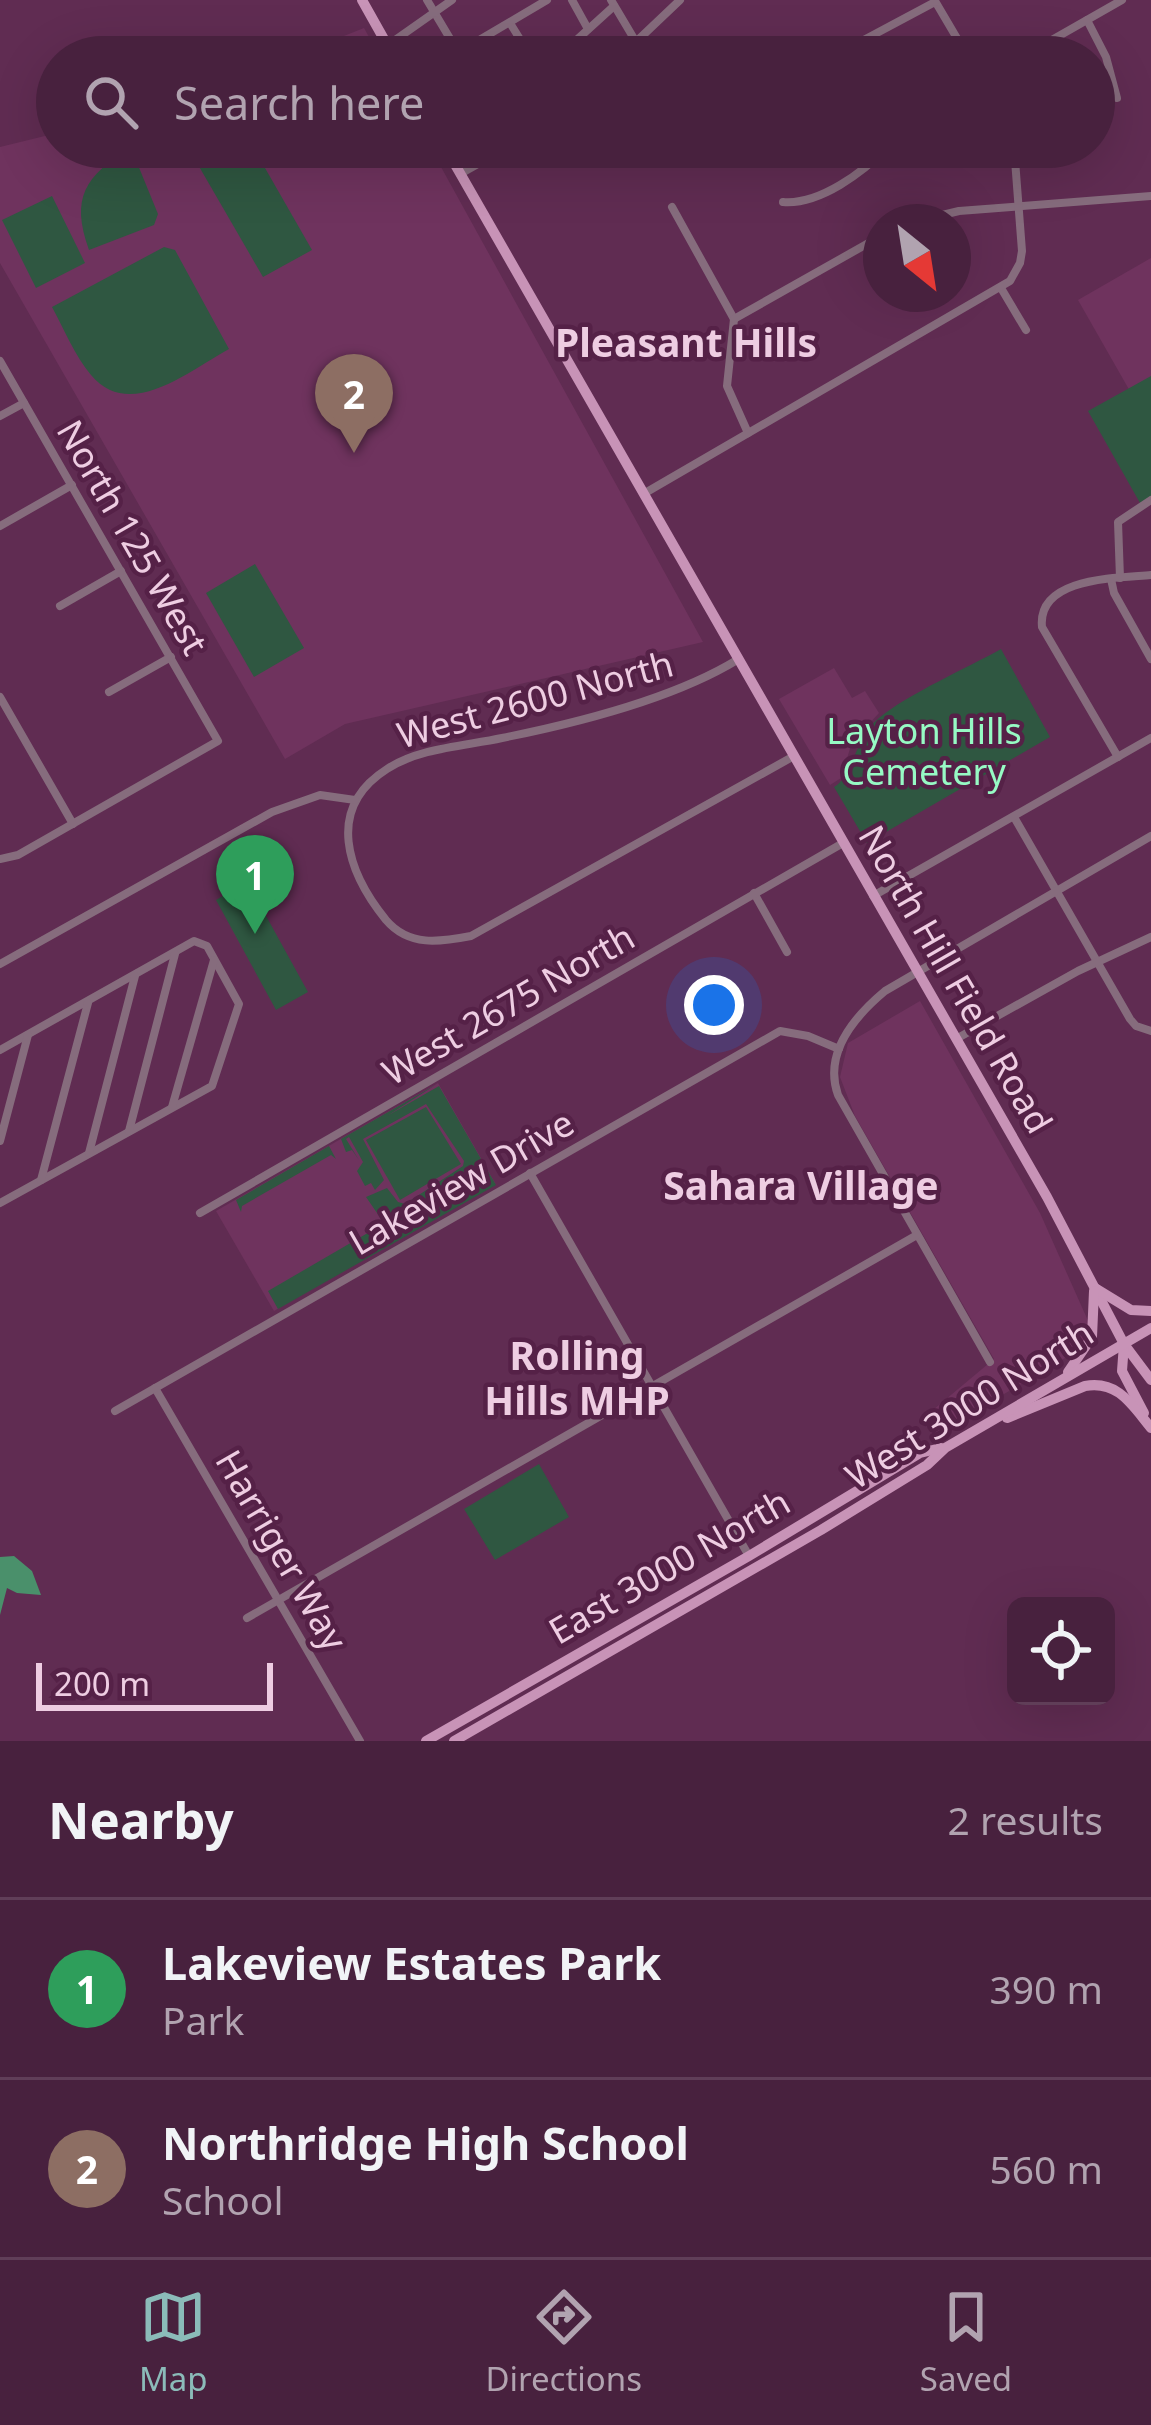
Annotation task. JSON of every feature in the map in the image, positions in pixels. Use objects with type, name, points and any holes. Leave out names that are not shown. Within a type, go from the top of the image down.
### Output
[{"type":"main road","points":[[362,0],[382,36]]},
{"type":"main road","name":"North Hill Field Road","points":[[457,168],[1047,1197],[1124,1344]]},
{"type":"main road","points":[[1094,1287],[1130,1310],[1151,1311]]},
{"type":"main road","points":[[1062,1380],[1092,1337],[1094,1287]]},
{"type":"main road","name":"West 3000 North","points":[[757,1568],[927,1465],[945,1448],[1151,1328]]},
{"type":"main road","points":[[1124,1344],[1151,1380]]},
{"type":"main road","points":[[1124,1344],[1122,1371],[1151,1428]]},
{"type":"main road","points":[[965,1436],[1097,1384],[1120,1392],[1151,1428]]},
{"type":"main road","name":"East 3000 North","points":[[426,1741],[920,1453],[945,1448]]},
{"type":"main road","points":[[689,1607],[696,1596],[748,1565],[749,1556]]},
{"type":"main road","name":"East 3000 North","points":[[454,1741],[757,1568]]},
{"type":"street","points":[[427,0],[449,36]]},
{"type":"street","points":[[410,36],[452,0]]},
{"type":"street","points":[[488,36],[547,0]]},
{"type":"street","points":[[572,0],[589,29]]},
{"type":"street","points":[[642,36],[680,0]]},
{"type":"street","points":[[1059,36],[1122,0]]},
{"type":"street","points":[[871,36],[935,1],[956,36]]},
{"type":"street","points":[[581,36],[613,3],[632,36]]},
{"type":"street","points":[[1087,20],[1095,36]]},
{"type":"street","points":[[509,22],[518,36]]},
{"type":"street","points":[[1115,91],[1117,98]]},
{"type":"street","points":[[460,174],[471,168]]},
{"type":"street","points":[[783,202],[806,202],[858,168]]},
{"type":"street","points":[[645,494],[1001,288],[1020,263],[1016,168]]},
{"type":"street","points":[[971,210],[1151,196]]},
{"type":"street","points":[[672,207],[734,319],[728,386],[748,433]]},
{"type":"street","points":[[734,319],[863,246]]},
{"type":"street","points":[[1001,288],[1026,330]]},
{"type":"street","name":"North 125 West","points":[[0,361],[218,741],[73,824]]},
{"type":"street","points":[[0,416],[24,403]]},
{"type":"street","points":[[0,526],[72,484]]},
{"type":"street","points":[[1151,500],[1118,523],[1114,593],[1151,659]]},
{"type":"street","points":[[60,606],[122,570]]},
{"type":"street","points":[[1118,757],[1042,627],[1041,614],[1049,601],[1078,584],[1151,575]]},
{"type":"street","points":[[109,692],[171,657]]},
{"type":"street","name":"West 2600 North","points":[[356,800],[384,770],[406,759],[512,736],[686,688],[737,659]]},
{"type":"street","points":[[0,697],[73,824],[18,855],[0,859]]},
{"type":"street","points":[[874,896],[1151,738]]},
{"type":"street","points":[[0,964],[272,812],[320,795],[356,800],[347,830],[348,853],[393,928],[421,942],[445,941],[494,926],[794,756]]},
{"type":"street","points":[[1014,817],[1130,1018],[1147,1030]]},
{"type":"street","points":[[990,1363],[838,1095],[833,1082],[839,1049],[866,1006],[917,970],[1151,836]]},
{"type":"street","name":"West 2675 North","points":[[200,1213],[843,843]]},
{"type":"street","points":[[754,893],[788,952]]},
{"type":"street","points":[[956,1039],[1078,971],[1151,937]]},
{"type":"street","points":[[0,1051],[194,941],[207,946],[239,1004],[212,1086],[0,1203]]},
{"type":"street","points":[[129,1132],[175,952]]},
{"type":"street","points":[[172,1108],[214,959]]},
{"type":"street","points":[[88,1155],[136,974]]},
{"type":"street","points":[[40,1181],[88,1001]]},
{"type":"street","name":"Lakeview Drive","points":[[115,1411],[780,1031],[839,1049]]},
{"type":"street","points":[[0,1141],[28,1035]]},
{"type":"street","points":[[530,1173],[749,1556]]},
{"type":"street","points":[[247,1618],[917,1234]]},
{"type":"street","name":"Harriger Way","points":[[155,1388],[360,1741]]},
{"type":"shaded area","points":[[364,28],[368,36],[344,36]]},
{"type":"shaded area","points":[[36,138],[36,168],[442,168],[703,642],[345,724],[285,759],[0,263],[0,147]]},
{"type":"shaded area","points":[[1151,258],[1151,428],[1078,300]]},
{"type":"shaded area","points":[[834,668],[852,698],[865,691],[879,713],[852,742],[841,778],[830,785],[779,699]]},
{"type":"shaded area","points":[[920,1001],[1040,1213],[1089,1323],[1086,1340],[1075,1352],[933,1436],[925,1424],[927,1415],[994,1359],[855,1116],[840,1077],[848,1043]]},
{"type":"shaded area","points":[[438,1083],[495,1183],[274,1311],[216,1211]]},
{"type":"green space","points":[[102,168],[139,168],[158,214],[154,225],[89,250],[81,216],[92,178]]},
{"type":"green space","points":[[200,168],[265,168],[312,250],[263,277]]},
{"type":"green space","points":[[52,196],[85,263],[36,288],[2,220]]},
{"type":"green space","points":[[164,247],[175,250],[229,349],[160,388],[124,394],[107,388],[85,368],[52,307]]},
{"type":"green space","points":[[1151,376],[1151,496],[1140,503],[1088,411]]},
{"type":"green space","points":[[255,564],[304,648],[254,677],[206,593]]},
{"type":"green space","name":"Layton Hills Cemetery","points":[[1001,649],[1050,737],[867,843],[834,787],[871,726],[906,700]]},
{"type":"green space","points":[[265,871],[283,900],[265,914],[308,992],[276,1010],[216,900]]},
{"type":"green space","points":[[437,1084],[387,1116],[439,1086],[496,1185],[278,1309],[268,1291],[386,1226],[366,1197],[387,1188],[405,1204],[463,1166],[426,1104],[363,1139],[384,1180],[375,1190],[371,1183],[365,1186],[357,1171],[363,1162],[349,1137],[359,1160],[352,1150],[346,1152],[341,1139]]},
{"type":"green space","points":[[426,1107],[461,1164],[400,1200],[366,1140]]},
{"type":"green space","points":[[329,1146],[336,1159],[331,1155],[242,1206],[241,1212],[236,1200]]},
{"type":"green space","points":[[539,1464],[569,1517],[495,1560],[464,1509]]},
{"type":"green space","points":[[14,1556],[32,1571],[41,1595],[7,1588],[0,1615],[0,1557]]},
{"type":"place","name":"Northridge High School","points":[[354,453]]},
{"type":"place","name":"Lakeview Estates Park","points":[[255,934]]},
{"type":"district","name":"Pleasant Hills","points":[[686,341]]},
{"type":"district","name":"Sahara Village","points":[[801,1184]]},
{"type":"district","name":"Rolling Hills MHP","points":[[577,1376]]}]
